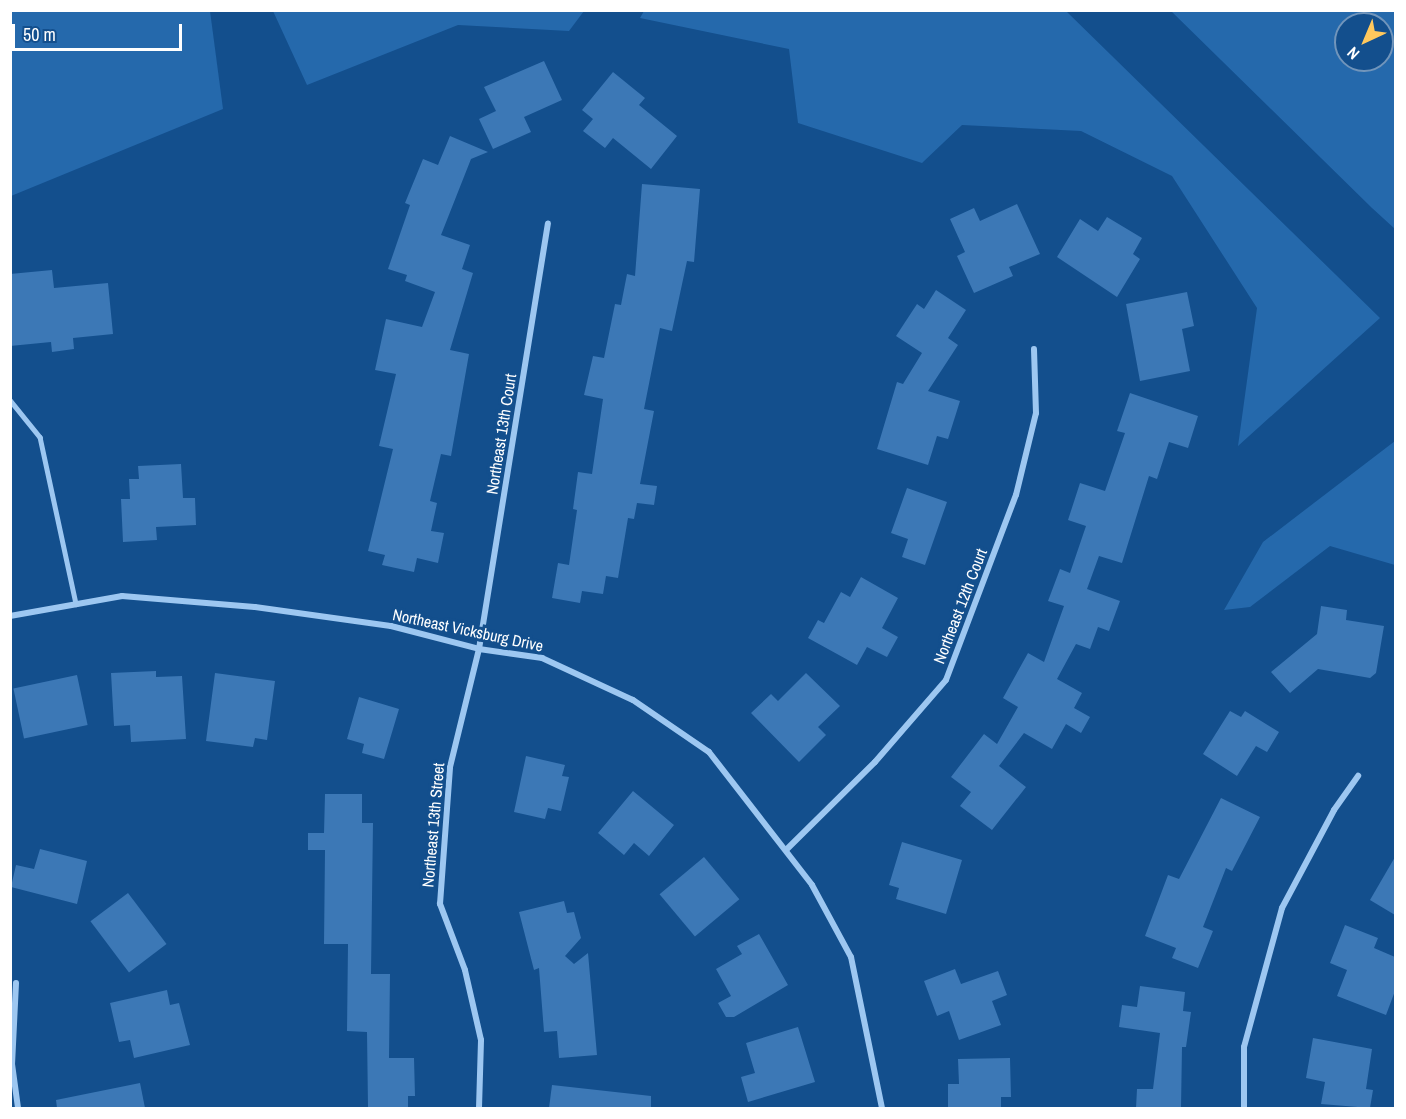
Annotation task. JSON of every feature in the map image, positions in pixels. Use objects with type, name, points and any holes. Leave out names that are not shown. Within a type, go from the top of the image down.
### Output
[{"type":"street","name":"Northeast 13th Court","points":[[479,649],[549,224]]},
{"type":"street","name":"Northeast 12th Court","points":[[786,850],[875,762],[946,680],[1016,495],[1036,413],[1035,349]]},
{"type":"street","name":"Northeast Vicksburg Drive","points":[[10,616],[122,597],[255,607],[391,626],[479,649],[542,658],[633,700],[708,752],[812,885],[851,957],[882,1108]]},
{"type":"street","name":"Northeast 13th Street","points":[[478,1108],[481,1040],[465,970],[440,904],[450,767],[479,649]]},
{"type":"street","points":[[1244,1108],[1244,1047],[1282,908],[1334,810],[1358,776]]},
{"type":"street","points":[[16,983],[12,1064],[18,1108]]},
{"type":"lane","points":[[10,400],[40,437],[76,604]]},
{"type":"shaded area","points":[[11,10],[210,11],[223,109],[11,196]]},
{"type":"shaded area","points":[[273,11],[584,11],[569,31],[458,25],[307,85]]},
{"type":"shaded area","points":[[644,11],[1066,11],[1380,318],[1238,446],[1257,308],[1172,176],[1081,131],[962,125],[922,163],[798,123],[789,49],[640,18]]},
{"type":"shaded area","points":[[1171,11],[1395,11],[1395,229],[1372,208]]},
{"type":"shaded area","points":[[1395,441],[1395,565],[1330,546],[1250,607],[1224,610],[1263,542]]},
{"type":"building","points":[[544,61],[562,100],[524,117],[531,132],[493,149],[479,119],[496,111],[484,87]]},
{"type":"building","points":[[613,72],[645,98],[639,105],[677,136],[651,169],[613,138],[605,148],[583,131],[593,119],[582,110]]},
{"type":"building","points":[[450,136],[488,152],[471,159],[441,235],[470,245],[462,269],[473,273],[450,350],[469,354],[451,456],[441,454],[430,501],[437,503],[431,531],[444,533],[438,563],[417,558],[414,572],[382,565],[385,555],[368,551],[393,449],[379,446],[396,374],[375,370],[386,319],[422,327],[435,292],[405,281],[407,275],[388,269],[410,205],[405,203],[423,159],[438,165]]},
{"type":"building","points":[[642,184],[700,189],[694,262],[687,261],[672,331],[660,328],[644,409],[654,411],[640,484],[657,486],[654,505],[637,503],[634,519],[628,518],[618,578],[606,576],[603,594],[582,591],[580,603],[552,598],[558,563],[569,565],[577,510],[573,509],[578,472],[592,474],[603,399],[584,395],[593,356],[604,358],[615,304],[621,305],[627,274],[635,276]]},
{"type":"building","points":[[1017,204],[1040,254],[1009,267],[1013,276],[974,293],[957,256],[965,252],[950,219],[974,208],[980,221]]},
{"type":"building","points":[[1107,217],[1142,238],[1133,254],[1140,259],[1117,297],[1057,257],[1080,219],[1098,231]]},
{"type":"building","points":[[52,270],[54,288],[108,283],[113,334],[73,338],[74,349],[52,352],[51,342],[10,346],[10,274]]},
{"type":"building","points":[[936,290],[966,310],[948,338],[958,345],[928,391],[960,401],[948,439],[937,436],[928,465],[877,449],[897,382],[903,384],[922,353],[896,336],[917,304],[924,309]]},
{"type":"building","points":[[1187,292],[1194,326],[1182,329],[1190,371],[1140,381],[1126,304]]},
{"type":"building","points":[[1130,393],[1198,416],[1188,448],[1169,442],[1157,479],[1149,476],[1122,563],[1099,556],[1087,589],[1120,601],[1109,631],[1098,627],[1090,649],[1076,644],[1057,679],[1082,693],[1074,708],[1090,717],[1081,733],[1066,724],[1052,749],[1024,733],[999,766],[1026,787],[992,830],[960,806],[971,792],[951,777],[984,734],[997,744],[1018,707],[1003,698],[1028,653],[1044,662],[1064,606],[1048,601],[1060,569],[1070,573],[1086,526],[1068,520],[1080,483],[1105,491],[1125,433],[1117,431]]},
{"type":"building","points":[[181,464],[183,498],[195,498],[196,525],[156,527],[157,540],[123,542],[121,499],[130,499],[129,479],[139,479],[138,466]]},
{"type":"building","points":[[907,488],[947,502],[925,565],[902,557],[908,539],[891,533]]},
{"type":"building","points":[[861,577],[898,598],[882,628],[898,637],[887,657],[867,647],[857,665],[808,638],[818,620],[824,623],[841,592],[850,597]]},
{"type":"building","points":[[1321,606],[1347,610],[1346,620],[1384,626],[1376,673],[1370,678],[1318,669],[1290,693],[1271,672],[1317,634]]},
{"type":"building","points":[[156,671],[156,677],[182,676],[186,739],[131,742],[130,725],[114,726],[111,673]]},
{"type":"building","points":[[215,673],[275,681],[267,740],[255,738],[253,747],[206,741]]},
{"type":"building","points":[[806,673],[840,706],[818,727],[826,735],[799,762],[751,713],[771,694],[778,701]]},
{"type":"building","points":[[77,675],[88,725],[24,738],[13,689]]},
{"type":"building","points":[[359,697],[399,709],[384,759],[362,753],[364,744],[347,739]]},
{"type":"building","points":[[1230,711],[1241,717],[1245,711],[1279,732],[1267,752],[1256,746],[1237,776],[1203,754]]},
{"type":"building","points":[[526,756],[565,765],[562,776],[569,777],[561,811],[548,808],[545,819],[514,812]]},
{"type":"building","points":[[633,791],[674,825],[649,856],[634,843],[624,855],[598,833]]},
{"type":"building","points":[[325,794],[362,794],[362,823],[373,823],[371,974],[390,974],[389,1058],[414,1058],[415,1096],[408,1096],[408,1108],[368,1108],[367,1032],[347,1031],[348,944],[324,944],[325,850],[308,850],[308,833],[324,833]]},
{"type":"building","points":[[1221,798],[1260,817],[1232,871],[1226,868],[1203,927],[1213,931],[1198,968],[1172,958],[1176,948],[1145,936],[1168,875],[1179,879]]},
{"type":"building","points":[[902,842],[962,860],[946,914],[896,899],[899,888],[889,885]]},
{"type":"building","points":[[40,849],[87,861],[77,904],[11,887],[16,865],[34,869]]},
{"type":"building","points":[[704,857],[739,899],[695,936],[660,894]]},
{"type":"building","points":[[1395,857],[1395,915],[1370,900]]},
{"type":"building","points":[[128,893],[167,944],[129,972],[90,921]]},
{"type":"building","points":[[564,901],[567,913],[574,912],[581,938],[565,956],[574,964],[588,953],[597,1055],[559,1058],[557,1031],[544,1032],[539,968],[534,970],[519,912]]},
{"type":"building","points":[[1345,925],[1378,938],[1374,948],[1395,957],[1395,991],[1386,1015],[1337,996],[1347,970],[1330,963]]},
{"type":"building","points":[[759,934],[788,985],[734,1017],[726,1017],[718,1003],[731,996],[716,969],[742,954],[737,946]]},
{"type":"building","points":[[955,969],[961,984],[998,971],[1007,995],[992,1001],[1001,1025],[959,1040],[949,1011],[937,1016],[924,981]]},
{"type":"building","points":[[1140,986],[1185,992],[1183,1011],[1191,1012],[1186,1047],[1182,1047],[1181,1108],[1136,1108],[1137,1089],[1153,1089],[1160,1033],[1119,1027],[1122,1005],[1137,1007]]},
{"type":"building","points":[[167,990],[170,1005],[179,1003],[190,1045],[134,1058],[130,1040],[119,1042],[110,1003]]},
{"type":"building","points":[[798,1027],[815,1082],[748,1102],[741,1077],[755,1073],[746,1043]]},
{"type":"building","points":[[1313,1038],[1372,1049],[1366,1089],[1373,1090],[1370,1108],[1321,1104],[1325,1082],[1306,1078]]},
{"type":"building","points":[[1010,1058],[1011,1097],[1001,1097],[1001,1108],[948,1108],[948,1084],[959,1084],[958,1059]]},
{"type":"building","points":[[140,1083],[145,1108],[57,1108],[56,1100]]},
{"type":"building","points":[[552,1085],[651,1096],[651,1108],[549,1108]]}]
